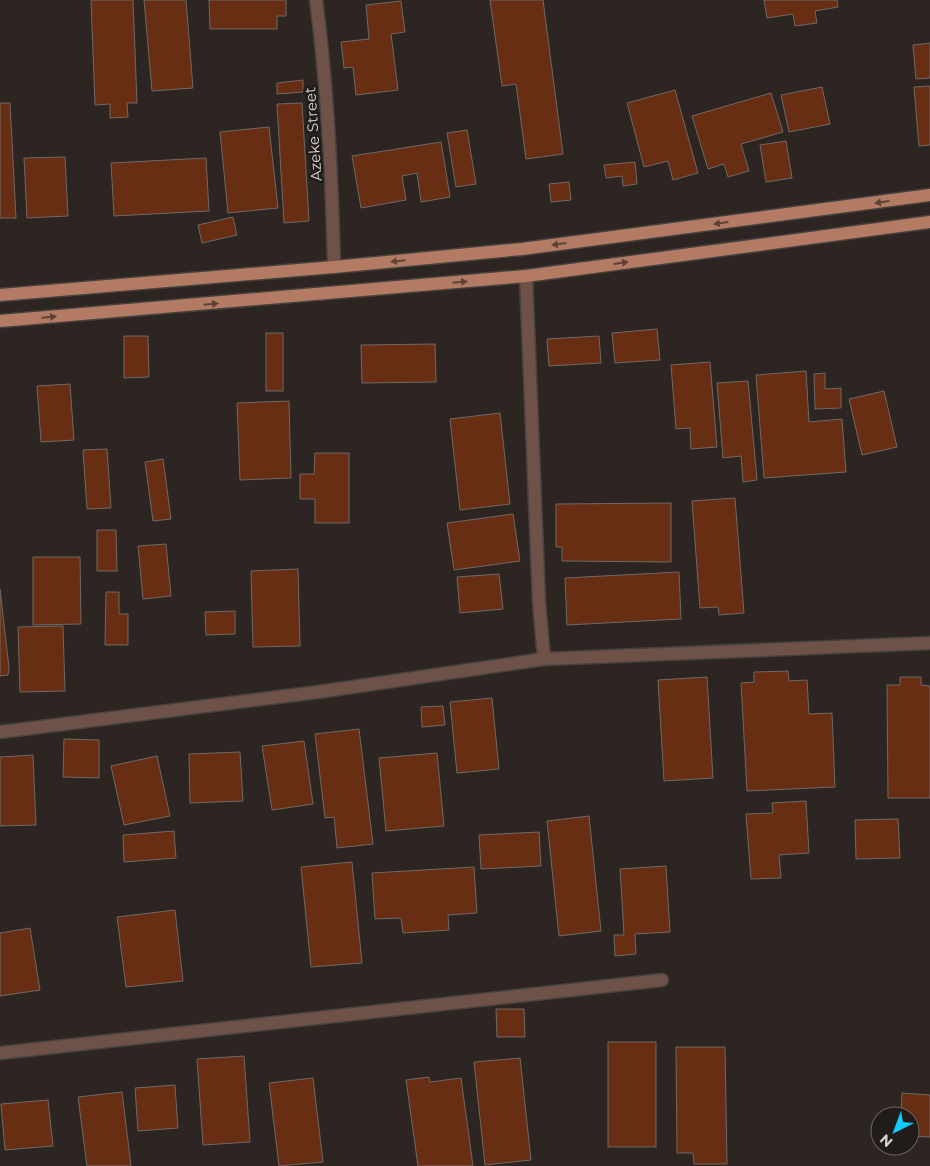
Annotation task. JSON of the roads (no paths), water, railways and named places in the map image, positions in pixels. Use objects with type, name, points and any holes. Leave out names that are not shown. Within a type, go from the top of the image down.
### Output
[{"type":"main road","points":[[0,295],[522,249],[930,195]]},
{"type":"main road","points":[[0,321],[526,276],[930,222]]},
{"type":"street","name":"Azeke Street","points":[[316,0],[324,64],[333,188],[334,267]]},
{"type":"street","points":[[526,276],[539,602],[544,659]]},
{"type":"street","points":[[0,732],[318,692],[544,659],[930,643]]},
{"type":"street","points":[[0,1052],[662,980]]}]
